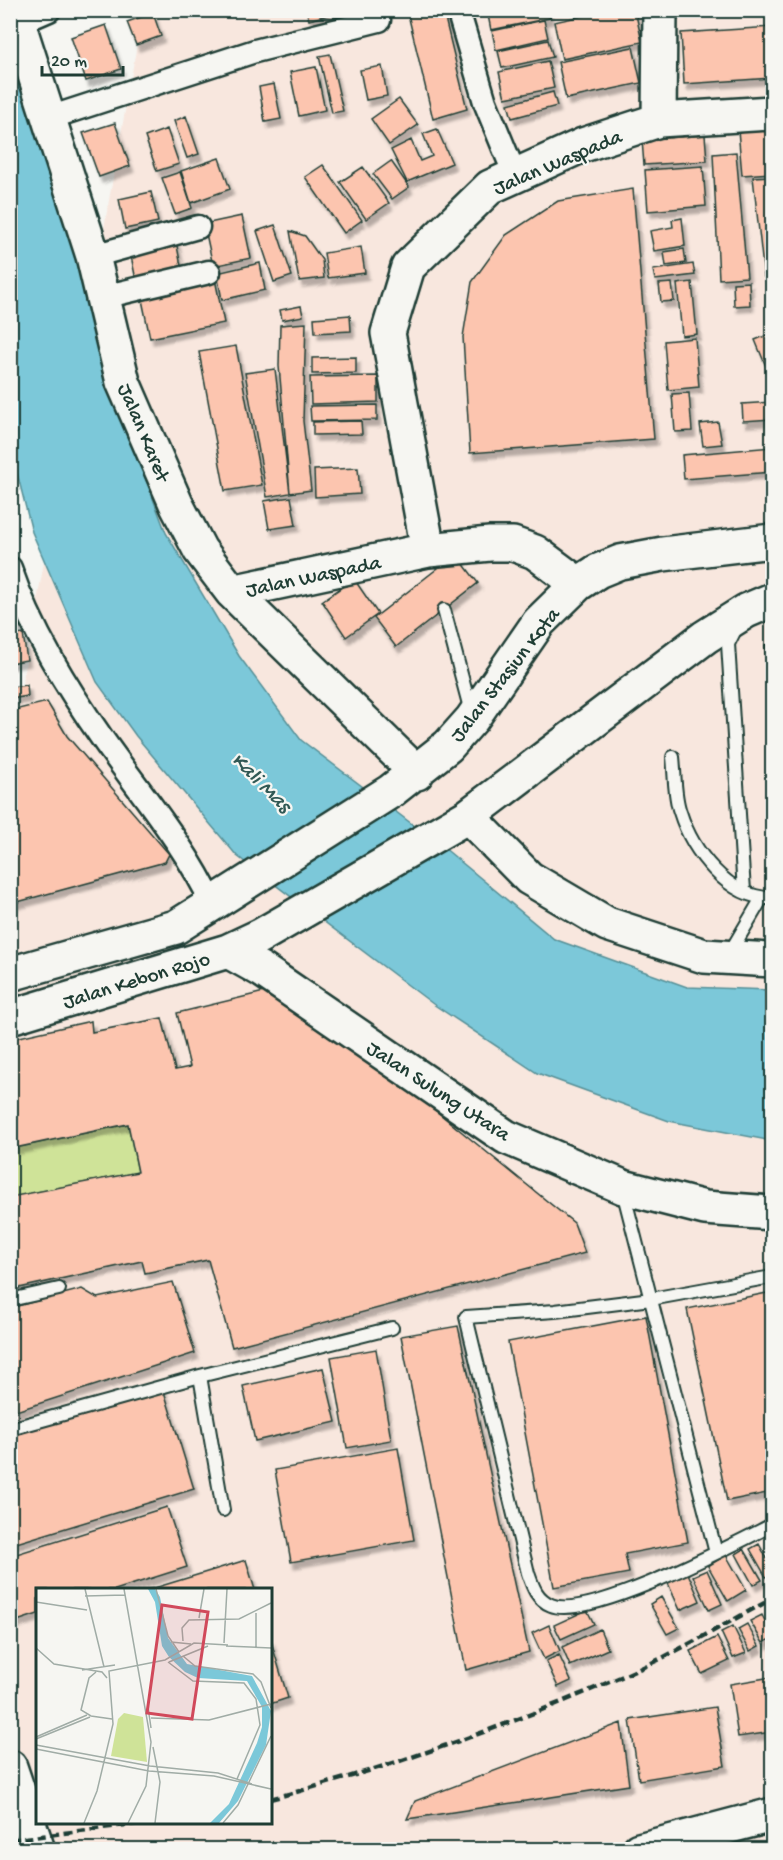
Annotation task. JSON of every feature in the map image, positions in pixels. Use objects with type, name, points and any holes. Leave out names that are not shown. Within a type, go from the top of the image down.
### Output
[{"type":"street","points":[[16,17],[49,10]]},
{"type":"street","points":[[458,10],[485,102],[514,175]]},
{"type":"street","points":[[659,120],[660,10]]},
{"type":"street","name":"Jalan Karet","points":[[16,17],[93,256],[123,382],[153,455],[200,550],[232,592],[404,782]]},
{"type":"street","points":[[49,118],[255,51],[379,20]]},
{"type":"street","name":"Jalan Waspada","points":[[430,555],[388,333],[408,267],[490,187],[583,145],[659,120],[772,113]]},
{"type":"street","points":[[93,256],[198,227]]},
{"type":"street","points":[[103,297],[209,272]]},
{"type":"street","name":"Jalan Stasiun Kota","points":[[222,900],[404,782],[448,746],[472,719],[539,622],[578,584],[598,571],[620,562],[772,541]]},
{"type":"street","name":"Jalan Waspada","points":[[232,592],[490,544],[513,544],[535,552],[578,584]]},
{"type":"street","points":[[10,568],[59,674],[104,741],[222,900]]},
{"type":"street","points":[[759,605],[705,637],[468,816],[529,878],[607,924],[704,956],[772,960]]},
{"type":"street","name":"Jalan Kebon Rojo","points":[[10,1017],[228,951],[260,936],[468,816]]},
{"type":"street","name":"Jalan Kebon Rojo","points":[[10,974],[176,927],[222,900]]},
{"type":"street","name":"Jalan Sulung Utara","points":[[228,951],[272,977],[506,1137],[623,1187],[705,1208],[772,1214]]},
{"type":"street","points":[[10,1767],[32,1816],[38,1850]]},
{"type":"street","points":[[639,1850],[693,1843],[772,1815]]},
{"type":"lane","points":[[744,891],[728,644],[759,605]]},
{"type":"lane","points":[[444,610],[472,719]]},
{"type":"lane","points":[[674,757],[680,812],[704,858],[729,886],[767,898],[726,957]]},
{"type":"lane","points":[[623,1187],[716,1553]]},
{"type":"lane","points":[[772,1277],[651,1299],[555,1311],[466,1317],[528,1574],[533,1591],[542,1599],[553,1606],[568,1608],[652,1582],[772,1525]]},
{"type":"lane","points":[[10,1300],[58,1289]]},
{"type":"lane","points":[[10,1429],[200,1376],[392,1328]]},
{"type":"lane","points":[[200,1376],[223,1510]]},
{"type":"shaded area","points":[[143,11],[772,11],[772,1849],[11,1850],[11,746]]},
{"type":"green space","points":[[128,1124],[138,1172],[11,1197],[11,1149]]},
{"type":"water","name":"Kali Mas","points":[[10,40],[41,128],[118,406],[166,533],[239,656],[301,740],[449,852],[554,939],[687,987],[772,990],[772,1141],[669,1121],[537,1073],[433,1004],[237,856],[136,736],[97,682],[32,532],[11,449]]},
{"type":"building","points":[[306,10],[346,10],[309,20]]},
{"type":"building","points":[[407,10],[443,10],[467,109],[433,119]]},
{"type":"building","points":[[487,10],[548,10],[550,18],[491,30]]},
{"type":"building","points":[[610,10],[635,10],[642,42],[562,59],[554,22]]},
{"type":"building","points":[[153,13],[161,36],[136,45],[127,22]]},
{"type":"building","points":[[544,20],[548,38],[496,50],[492,31]]},
{"type":"building","points":[[106,25],[121,69],[86,81],[71,37]]},
{"type":"building","points":[[772,27],[772,78],[684,84],[681,33]]},
{"type":"building","points":[[548,40],[553,57],[502,68],[498,51]]},
{"type":"building","points":[[633,47],[641,83],[566,99],[558,62]]},
{"type":"building","points":[[330,54],[343,111],[332,113],[319,56]]},
{"type":"building","points":[[548,61],[554,88],[505,98],[499,72]]},
{"type":"building","points":[[382,66],[387,96],[366,100],[360,70]]},
{"type":"building","points":[[316,67],[325,110],[299,116],[290,72]]},
{"type":"building","points":[[274,84],[281,119],[265,122],[259,87]]},
{"type":"building","points":[[553,92],[557,106],[512,118],[508,104]]},
{"type":"building","points":[[399,99],[418,125],[389,145],[371,119]]},
{"type":"building","points":[[186,116],[199,154],[187,158],[174,121]]},
{"type":"building","points":[[115,123],[130,166],[99,177],[83,133]]},
{"type":"building","points":[[767,128],[768,147],[772,146],[772,173],[742,175],[738,130]]},
{"type":"building","points":[[167,129],[179,164],[157,171],[145,137]]},
{"type":"building","points":[[437,129],[452,163],[407,182],[391,150],[411,140],[420,161],[432,156],[423,134]]},
{"type":"building","points":[[705,135],[707,161],[644,165],[642,140]]},
{"type":"building","points":[[736,152],[747,277],[719,279],[713,154]]},
{"type":"building","points":[[219,158],[230,189],[191,203],[181,171]]},
{"type":"building","points":[[391,161],[409,187],[392,199],[373,174]]},
{"type":"building","points":[[323,165],[362,220],[344,233],[305,177]]},
{"type":"building","points":[[703,166],[706,206],[648,211],[645,170]]},
{"type":"building","points":[[363,167],[389,203],[366,219],[340,182]]},
{"type":"building","points":[[180,172],[192,208],[175,214],[162,178]]},
{"type":"building","points":[[772,176],[772,276],[764,277],[753,177]]},
{"type":"building","points":[[633,189],[654,439],[470,453],[463,337],[472,282],[506,235],[558,201]]},
{"type":"building","points":[[151,192],[158,222],[125,229],[119,199]]},
{"type":"building","points":[[242,216],[251,258],[213,266],[204,224]]},
{"type":"building","points":[[682,218],[685,246],[654,251],[650,231],[673,227],[672,220]]},
{"type":"building","points":[[275,225],[292,276],[274,282],[257,231]]},
{"type":"building","points":[[290,231],[305,236],[322,260],[324,278],[299,281]]},
{"type":"building","points":[[176,241],[182,271],[136,280],[130,251]]},
{"type":"building","points":[[361,247],[365,273],[328,278],[324,253]]},
{"type":"building","points":[[684,249],[686,263],[666,266],[664,252]]},
{"type":"building","points":[[260,263],[265,290],[222,300],[217,273]]},
{"type":"building","points":[[693,264],[695,275],[655,280],[653,270]]},
{"type":"building","points":[[214,274],[224,323],[150,338],[140,290]]},
{"type":"building","points":[[692,282],[697,334],[682,336],[677,284]]},
{"type":"building","points":[[749,282],[750,305],[734,306],[733,283]]},
{"type":"building","points":[[672,283],[674,301],[661,302],[659,284]]},
{"type":"building","points":[[769,287],[772,287],[772,327]]},
{"type":"building","points":[[301,306],[303,316],[282,320],[280,310]]},
{"type":"building","points":[[350,315],[351,331],[315,333],[314,318]]},
{"type":"building","points":[[306,323],[303,421],[311,490],[290,493],[279,366],[280,325]]},
{"type":"building","points":[[772,333],[772,376],[770,376],[755,340]]},
{"type":"building","points":[[695,338],[699,387],[668,390],[664,341]]},
{"type":"building","points":[[236,346],[262,485],[225,491],[199,352]]},
{"type":"building","points":[[356,357],[356,373],[312,374],[312,358]]},
{"type":"building","points":[[275,369],[290,493],[267,497],[245,373]]},
{"type":"building","points":[[378,376],[378,402],[311,404],[310,377]]},
{"type":"building","points":[[689,393],[692,431],[675,432],[672,394]]},
{"type":"building","points":[[772,402],[772,419],[743,421],[742,404]]},
{"type":"building","points":[[377,405],[377,420],[311,421],[310,406]]},
{"type":"building","points":[[361,421],[362,434],[313,435],[313,422]]},
{"type":"building","points":[[718,422],[722,444],[703,446],[700,424]]},
{"type":"building","points":[[772,447],[772,472],[684,479],[682,455]]},
{"type":"building","points":[[358,468],[360,494],[315,497],[314,470]]},
{"type":"building","points":[[291,497],[296,525],[269,529],[264,501]]},
{"type":"building","points":[[456,554],[478,583],[396,647],[374,618]]},
{"type":"building","points":[[354,579],[378,614],[346,637],[322,601]]},
{"type":"building","points":[[18,611],[22,626],[10,629],[10,613]]},
{"type":"building","points":[[23,634],[27,660],[10,663],[10,636]]},
{"type":"building","points":[[772,644],[772,781],[765,645]]},
{"type":"building","points":[[27,685],[28,696],[10,699],[10,687]]},
{"type":"building","points":[[47,702],[67,736],[169,854],[165,862],[10,904],[10,711]]},
{"type":"building","points":[[264,992],[278,992],[308,1007],[574,1223],[585,1253],[232,1347],[208,1260],[145,1273],[142,1261],[10,1290],[10,1197],[138,1172],[128,1124],[10,1149],[10,1039],[91,1021],[92,1032],[162,1018],[175,1070],[190,1067],[177,1013]]},
{"type":"building","points":[[173,1282],[195,1353],[10,1413],[10,1308],[82,1289],[97,1298]]},
{"type":"building","points":[[772,1292],[772,1492],[727,1501],[687,1309]]},
{"type":"building","points":[[646,1316],[688,1542],[625,1554],[629,1573],[554,1587],[508,1342]]},
{"type":"building","points":[[458,1326],[529,1652],[466,1670],[401,1336]]},
{"type":"building","points":[[376,1349],[391,1440],[347,1448],[331,1357]]},
{"type":"building","points":[[323,1368],[336,1422],[255,1441],[243,1386]]},
{"type":"building","points":[[163,1388],[194,1489],[10,1545],[10,1435]]},
{"type":"building","points":[[398,1448],[414,1540],[291,1562],[275,1470]]},
{"type":"building","points":[[167,1507],[187,1567],[121,1588],[36,1588],[36,1615],[14,1622],[10,1611],[10,1556]]},
{"type":"building","points":[[759,1544],[772,1568],[772,1573],[766,1577],[750,1549]]},
{"type":"building","points":[[744,1549],[762,1580],[753,1585],[736,1554]]},
{"type":"building","points":[[726,1555],[746,1590],[728,1601],[708,1566]]},
{"type":"building","points":[[246,1560],[254,1588],[155,1588]]},
{"type":"building","points":[[707,1570],[722,1604],[709,1610],[693,1576]]},
{"type":"building","points":[[687,1571],[700,1601],[680,1610],[667,1581]]},
{"type":"building","points":[[661,1597],[679,1628],[667,1634],[650,1604]]},
{"type":"building","points":[[587,1610],[594,1624],[561,1639],[554,1625]]},
{"type":"building","points":[[772,1612],[772,1627],[766,1616]]},
{"type":"building","points":[[762,1615],[772,1634],[772,1638],[763,1643],[750,1621]]},
{"type":"building","points":[[747,1624],[759,1646],[750,1651],[738,1629]]},
{"type":"building","points":[[549,1625],[560,1651],[544,1659],[532,1633]]},
{"type":"building","points":[[733,1626],[746,1653],[733,1658],[721,1632]]},
{"type":"building","points":[[600,1629],[608,1649],[570,1666],[562,1647]]},
{"type":"building","points":[[717,1637],[729,1661],[702,1674],[690,1651]]},
{"type":"building","points":[[272,1645],[288,1698],[272,1703]]},
{"type":"building","points":[[559,1655],[571,1681],[558,1687],[546,1661]]},
{"type":"building","points":[[772,1677],[772,1732],[738,1737],[730,1684]]},
{"type":"building","points":[[715,1707],[725,1766],[639,1780],[630,1720]]},
{"type":"building","points":[[621,1723],[629,1785],[407,1819],[415,1801]]},
{"type":"railway","points":[[272,1798],[457,1742],[549,1707],[656,1661],[772,1599]]},
{"type":"railway","points":[[10,1840],[134,1824]]}]
